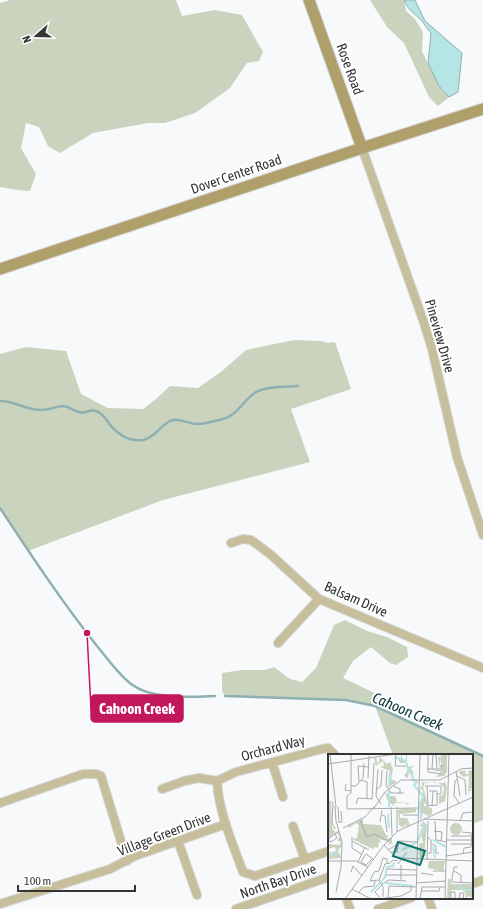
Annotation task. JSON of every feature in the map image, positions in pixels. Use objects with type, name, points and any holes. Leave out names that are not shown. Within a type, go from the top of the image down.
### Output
[{"type":"street","name":"Rose Road","points":[[309,0],[362,148]]},
{"type":"street","name":"Dover Center Road","points":[[0,269],[483,108]]},
{"type":"street","name":"Pineview Drive","points":[[362,148],[432,349],[457,457],[483,535]]},
{"type":"street","name":"Balsam Drive","points":[[231,543],[243,539],[251,540],[270,554],[319,599],[483,668]]},
{"type":"street","points":[[278,643],[319,599]]},
{"type":"street","name":"Orchard Way","points":[[217,781],[236,772],[322,749],[328,748],[335,754]]},
{"type":"street","points":[[272,762],[283,797]]},
{"type":"street","points":[[0,803],[84,774],[96,774],[101,776],[127,861]]},
{"type":"street","points":[[162,789],[184,781],[199,778],[217,781],[218,799],[226,824]]},
{"type":"street","name":"Village Green Drive","points":[[0,904],[110,869],[135,856],[226,824],[243,872],[255,876],[328,851]]},
{"type":"street","points":[[292,826],[305,860]]},
{"type":"street","points":[[178,841],[197,895]]},
{"type":"street","name":"North Bay Drive","points":[[236,909],[328,877]]},
{"type":"street","points":[[473,884],[483,880]]},
{"type":"street","points":[[346,899],[350,909]]},
{"type":"street","points":[[378,909],[408,899]]},
{"type":"street","points":[[428,899],[432,909]]},
{"type":"green space","points":[[10,0],[176,0],[182,16],[215,10],[242,15],[263,52],[259,61],[247,63],[230,88],[195,113],[165,123],[148,123],[93,133],[60,153],[48,146],[39,127],[26,123],[21,148],[36,174],[30,191],[0,187],[0,3]]},
{"type":"green space","points":[[370,0],[404,0],[406,11],[415,19],[423,32],[422,51],[427,62],[441,89],[449,97],[438,106],[429,97],[404,43],[387,27]]},
{"type":"green space","points":[[294,340],[321,341],[329,343],[335,342],[351,389],[291,409],[310,462],[163,500],[28,551],[0,508],[0,354],[26,347],[66,351],[81,394],[108,408],[143,409],[170,386],[198,388],[222,371],[246,350]]},
{"type":"green space","points":[[345,620],[367,631],[387,637],[407,647],[408,657],[396,665],[390,663],[371,647],[353,661],[343,678],[379,695],[375,706],[346,700],[225,696],[222,691],[222,673],[242,670],[265,670],[274,667],[290,679],[302,682],[316,668],[334,625]]},
{"type":"green space","points":[[375,706],[483,756],[483,820],[473,824],[473,754],[393,754]]},
{"type":"water","points":[[404,0],[415,0],[425,21],[462,53],[458,92],[449,97],[439,86],[428,63],[431,33],[420,19],[408,8]]},
{"type":"waterway","points":[[0,401],[11,402],[36,410],[46,410],[62,406],[81,412],[96,411],[103,415],[111,426],[121,435],[129,439],[143,440],[150,437],[170,421],[180,420],[200,424],[228,417],[252,395],[260,390],[276,387],[298,386]]},
{"type":"waterway","name":"Cahoon Creek","points":[[0,508],[71,612],[117,671],[126,680],[149,693],[160,695],[183,697],[215,696]]},
{"type":"waterway","name":"Cahoon Creek","points":[[225,696],[346,700],[375,706],[483,756]]},
{"type":"place","name":"Cahoon Creek","points":[[87,633]]}]
